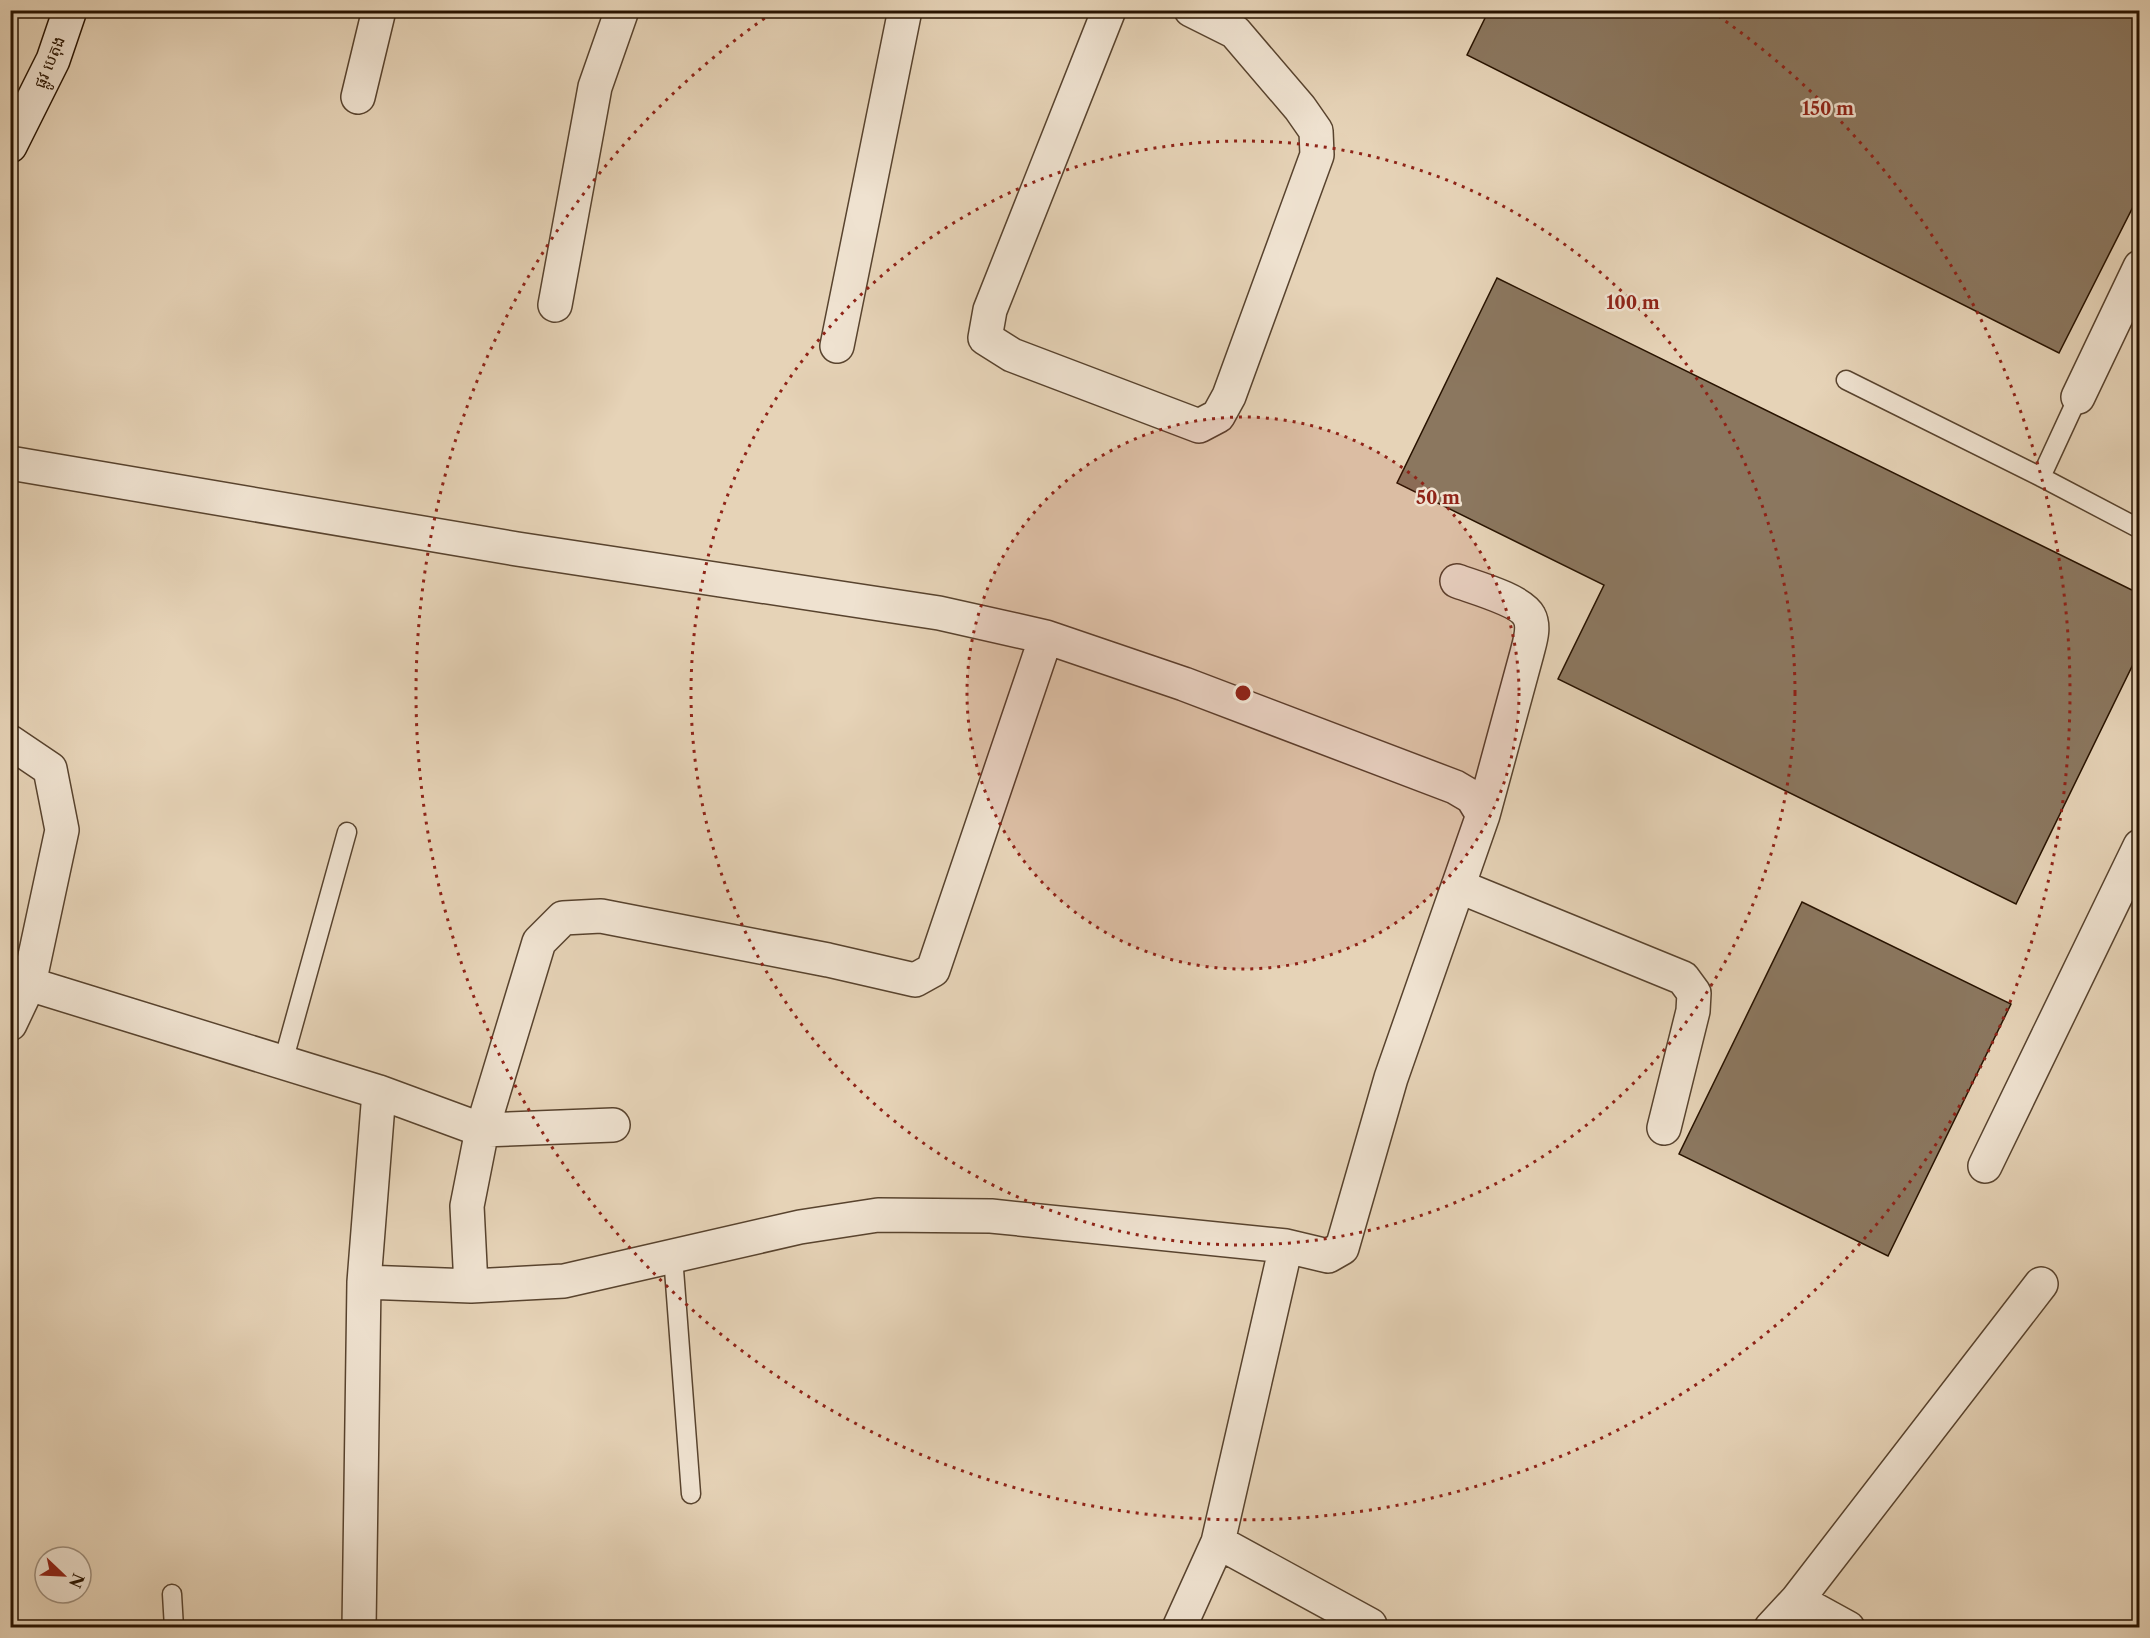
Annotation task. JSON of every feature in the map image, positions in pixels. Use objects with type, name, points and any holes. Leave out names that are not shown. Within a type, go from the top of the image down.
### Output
[{"type":"street","name":"ផ្លូវ បេតុង","points":[[10,146],[52,60],[70,10]]},
{"type":"street","points":[[358,96],[379,10]]},
{"type":"street","points":[[555,305],[595,87],[622,10]]},
{"type":"street","points":[[837,346],[905,10]]},
{"type":"street","points":[[1109,10],[990,310],[985,338],[1012,355],[1199,426],[1218,416],[1228,396],[1317,154],[1316,130],[1235,32],[1191,10]]},
{"type":"street","points":[[2078,397],[2139,267]]},
{"type":"street","points":[[10,463],[517,549],[939,613],[1046,638],[1184,684],[1455,787],[1472,797],[1483,815]]},
{"type":"street","points":[[364,1282],[471,1286],[564,1281],[800,1227],[878,1215],[991,1216],[1286,1246],[1329,1256],[1342,1248],[1391,1078],[1483,815],[1532,630],[1529,614],[1516,604],[1457,581]]},
{"type":"street","points":[[471,1286],[467,1206],[482,1130],[539,942],[562,918],[601,916],[828,960],[915,980],[933,970],[1046,638]]},
{"type":"street","points":[[10,742],[50,769],[62,830],[29,984],[10,1024]]},
{"type":"street","points":[[1984,1166],[2139,846]]},
{"type":"street","points":[[1458,886],[1683,978],[1694,993],[1693,1011],[1664,1128]]},
{"type":"street","points":[[29,984],[379,1092],[482,1130],[613,1125]]},
{"type":"street","points":[[359,1628],[364,1282],[379,1092]]},
{"type":"street","points":[[1179,1628],[1218,1542],[1286,1246]]},
{"type":"street","points":[[1771,1628],[1797,1600],[2041,1284]]},
{"type":"street","points":[[1218,1542],[1375,1627]]},
{"type":"street","points":[[1797,1600],[1848,1628]]},
{"type":"lane","points":[[1846,380],[2139,529]]},
{"type":"lane","points":[[2040,477],[2078,397]]},
{"type":"lane","points":[[283,1062],[347,832]]},
{"type":"lane","points":[[673,1256],[691,1494]]},
{"type":"lane","points":[[172,1594],[174,1628]]},
{"type":"building","points":[[1489,10],[2140,10],[2140,193],[2059,353],[1467,55]]},
{"type":"building","points":[[1497,278],[2140,594],[2140,650],[2016,904],[1558,679],[1604,585],[1397,483]]},
{"type":"building","points":[[1802,902],[2011,1004],[1888,1256],[1679,1154]]}]
